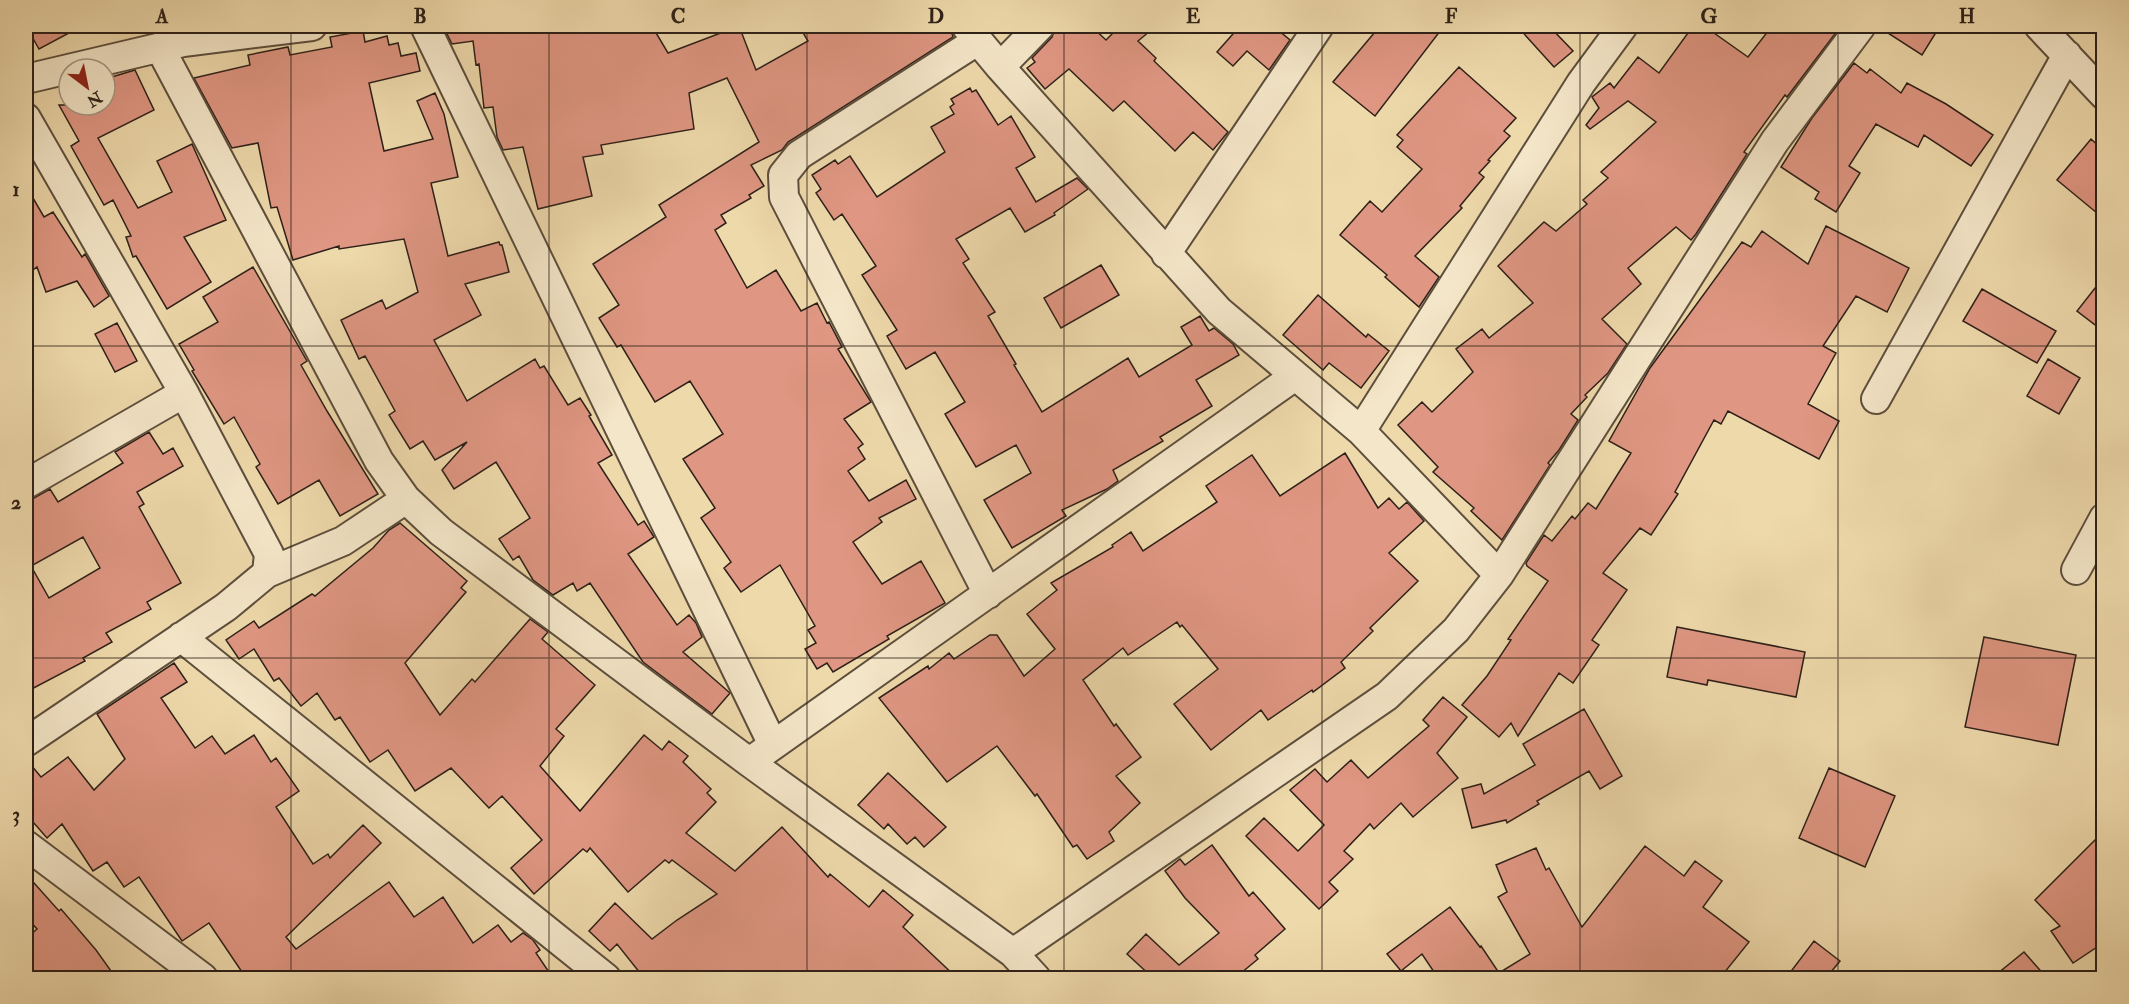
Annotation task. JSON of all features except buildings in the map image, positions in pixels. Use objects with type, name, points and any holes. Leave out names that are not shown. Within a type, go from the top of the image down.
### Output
[{"type":"street","points":[[26,79],[174,38],[312,26]]},
{"type":"street","points":[[425,26],[773,745]]},
{"type":"street","points":[[1000,68],[1040,26]]},
{"type":"street","points":[[1166,254],[1319,26]]},
{"type":"street","points":[[1360,431],[1581,83],[1623,26]]},
{"type":"street","points":[[1013,953],[1386,696],[1456,630],[1500,575],[1775,141],[1861,26]]},
{"type":"street","points":[[2039,26],[2103,95]]},
{"type":"street","points":[[988,594],[784,197],[783,174],[799,155],[971,33],[1219,312],[1360,431],[1500,575]]},
{"type":"street","points":[[174,38],[378,461],[406,499],[450,539],[749,762],[1013,953],[1036,978]]},
{"type":"street","points":[[1876,399],[2067,55]]},
{"type":"street","points":[[26,118],[184,393],[269,554],[267,573]]},
{"type":"street","points":[[749,762],[1295,376]]},
{"type":"street","points":[[26,484],[184,393]]},
{"type":"street","points":[[26,742],[226,606],[267,573],[343,541],[406,499]]},
{"type":"street","points":[[2076,570],[2103,518]]},
{"type":"street","points":[[181,637],[606,978]]},
{"type":"street","points":[[26,845],[203,978]]}]
